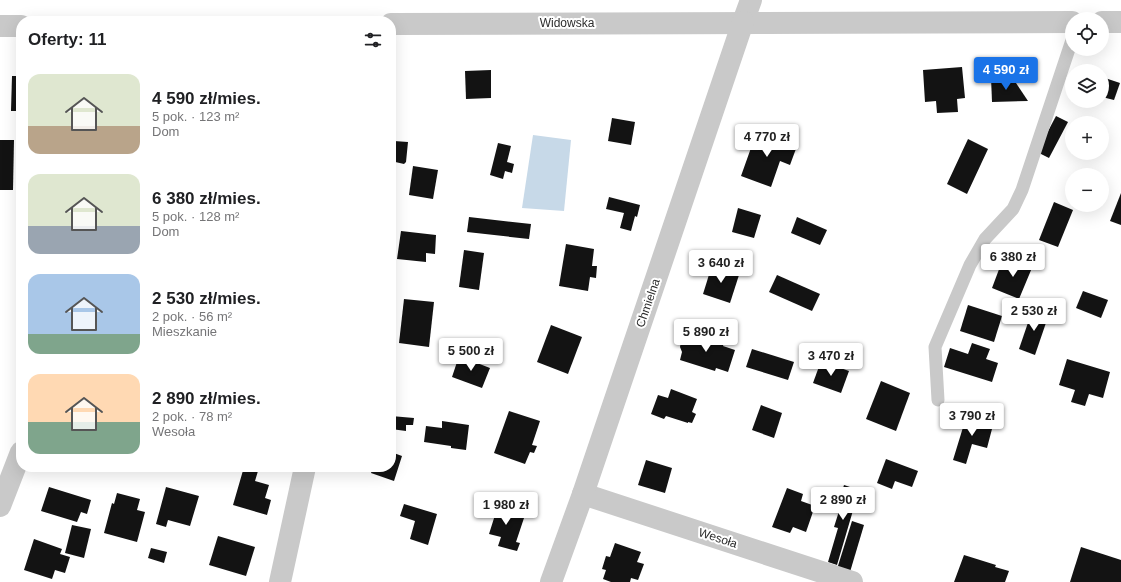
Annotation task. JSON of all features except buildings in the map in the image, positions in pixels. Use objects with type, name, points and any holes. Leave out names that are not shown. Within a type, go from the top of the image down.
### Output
[{"type":"street","name":"Chmielna","points":[[551,582],[583,494],[751,0]]},
{"type":"street","name":"Widowska","points":[[396,24],[1065,22]]},
{"type":"street","points":[[1109,22],[1121,22]]},
{"type":"street","points":[[0,26],[16,26]]},
{"type":"street","points":[[0,506],[16,465]]},
{"type":"street","points":[[280,582],[303,472]]},
{"type":"street","name":"Wesoła","points":[[583,494],[852,582]]},
{"type":"lane","points":[[938,400],[935,347],[970,265],[985,239],[1013,209],[1022,190],[1067,56]]},
{"type":"water","points":[[533,135],[571,140],[564,211],[522,208]]}]
